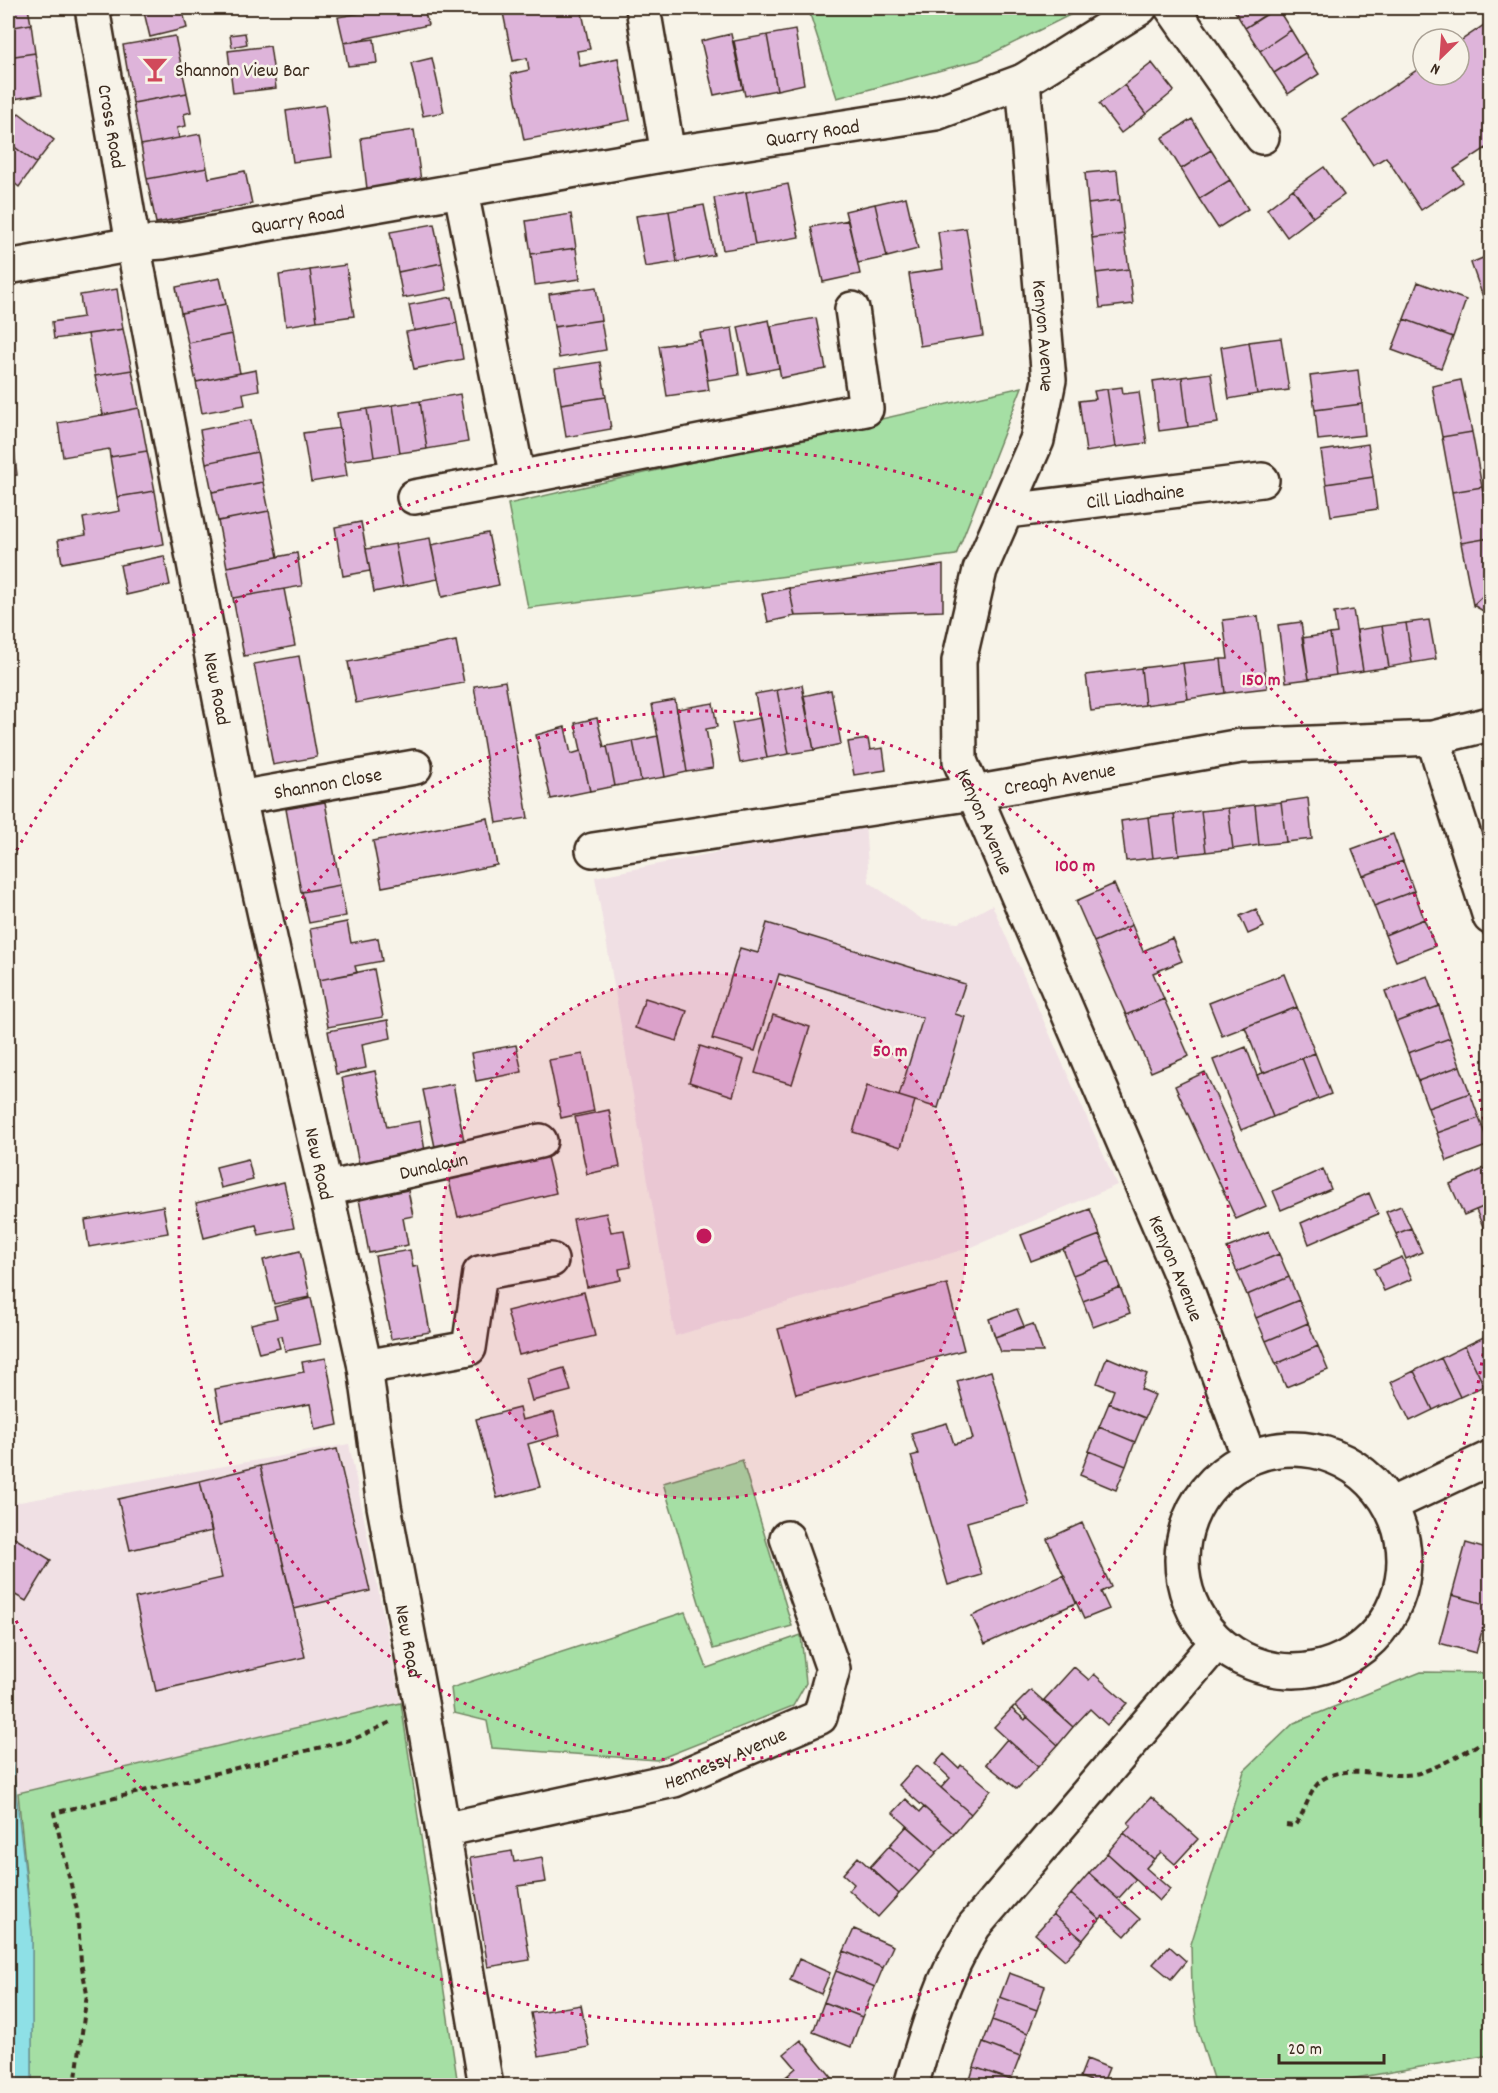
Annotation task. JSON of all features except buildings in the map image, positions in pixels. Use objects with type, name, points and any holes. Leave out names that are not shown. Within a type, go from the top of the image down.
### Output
[{"type":"street","name":"Cross Road","points":[[92,8],[133,244]]},
{"type":"street","points":[[643,8],[668,154]]},
{"type":"street","points":[[1172,8],[1262,137]]},
{"type":"street","name":"Quarry Road","points":[[8,267],[133,244],[163,242],[461,192],[668,154],[936,113],[1023,81],[1119,13]]},
{"type":"street","name":"Kenyon Avenue","points":[[1023,81],[1049,381],[1036,440],[980,570],[959,661],[960,761],[1185,1285],[1249,1457]]},
{"type":"street","points":[[461,192],[518,478]]},
{"type":"street","name":"New Road","points":[[133,244],[239,798],[365,1367],[384,1506],[422,1708],[486,2085]]},
{"type":"street","points":[[414,497],[866,409],[852,309]]},
{"type":"street","name":"Cill Liadhaine","points":[[1006,511],[1262,480]]},
{"type":"street","name":"Creagh Avenue","points":[[593,850],[973,793],[1241,746],[1433,738],[1491,724]]},
{"type":"street","points":[[1433,738],[1491,917]]},
{"type":"street","name":"Shannon Close","points":[[239,798],[415,767]]},
{"type":"street","name":"Dunalaun","points":[[326,1190],[540,1141]]},
{"type":"street","points":[[365,1367],[469,1348],[480,1273],[551,1260]]},
{"type":"street","points":[[1286,1448],[1324,1452],[1350,1464],[1373,1482],[1390,1504],[1403,1539],[1404,1575],[1394,1610],[1372,1639],[1343,1660],[1308,1671],[1275,1670],[1244,1661],[1217,1642],[1199,1622],[1187,1598],[1181,1564],[1185,1531],[1198,1501],[1220,1475],[1249,1457],[1286,1448]]},
{"type":"street","points":[[1390,1504],[1491,1458]]},
{"type":"street","name":"Hennessy Avenue","points":[[443,1830],[674,1780],[820,1717],[833,1669],[787,1538]]},
{"type":"street","points":[[911,2085],[933,2008],[956,1955],[974,1926],[1217,1642]]},
{"type":"path","points":[[75,2085],[87,1994],[81,1962],[77,1910],[54,1813],[354,1738],[422,1708]]},
{"type":"path","points":[[1286,1825],[1294,1826],[1303,1816],[1314,1790],[1322,1780],[1349,1772],[1395,1775],[1419,1773],[1491,1738]]},
{"type":"shaded area","points":[[865,822],[869,882],[923,920],[959,923],[992,905],[1117,1185],[972,1247],[675,1336],[595,877]]},
{"type":"shaded area","points":[[349,1444],[401,1703],[18,1793],[8,1722],[8,1504]]},
{"type":"green space","points":[[808,8],[1071,8],[1074,13],[979,60],[837,98]]},
{"type":"green space","points":[[1022,387],[956,555],[528,608],[508,504]]},
{"type":"green space","points":[[742,1460],[792,1626],[713,1649],[663,1483]]},
{"type":"green space","points":[[685,1612],[707,1668],[801,1635],[806,1683],[793,1706],[657,1760],[492,1748],[487,1721],[454,1713],[451,1688]]},
{"type":"green space","points":[[1421,1672],[1490,1673],[1490,2055],[1315,2085],[1215,2085],[1198,2031],[1192,1990],[1191,1944],[1244,1771],[1294,1723]]},
{"type":"green space","points":[[401,1703],[458,2085],[32,2085],[32,1933],[18,1793]]},
{"type":"water","points":[[8,1722],[32,1933],[32,2085],[8,2085]]},
{"type":"place","name":"Shannon View Bar","points":[[155,69]]}]
